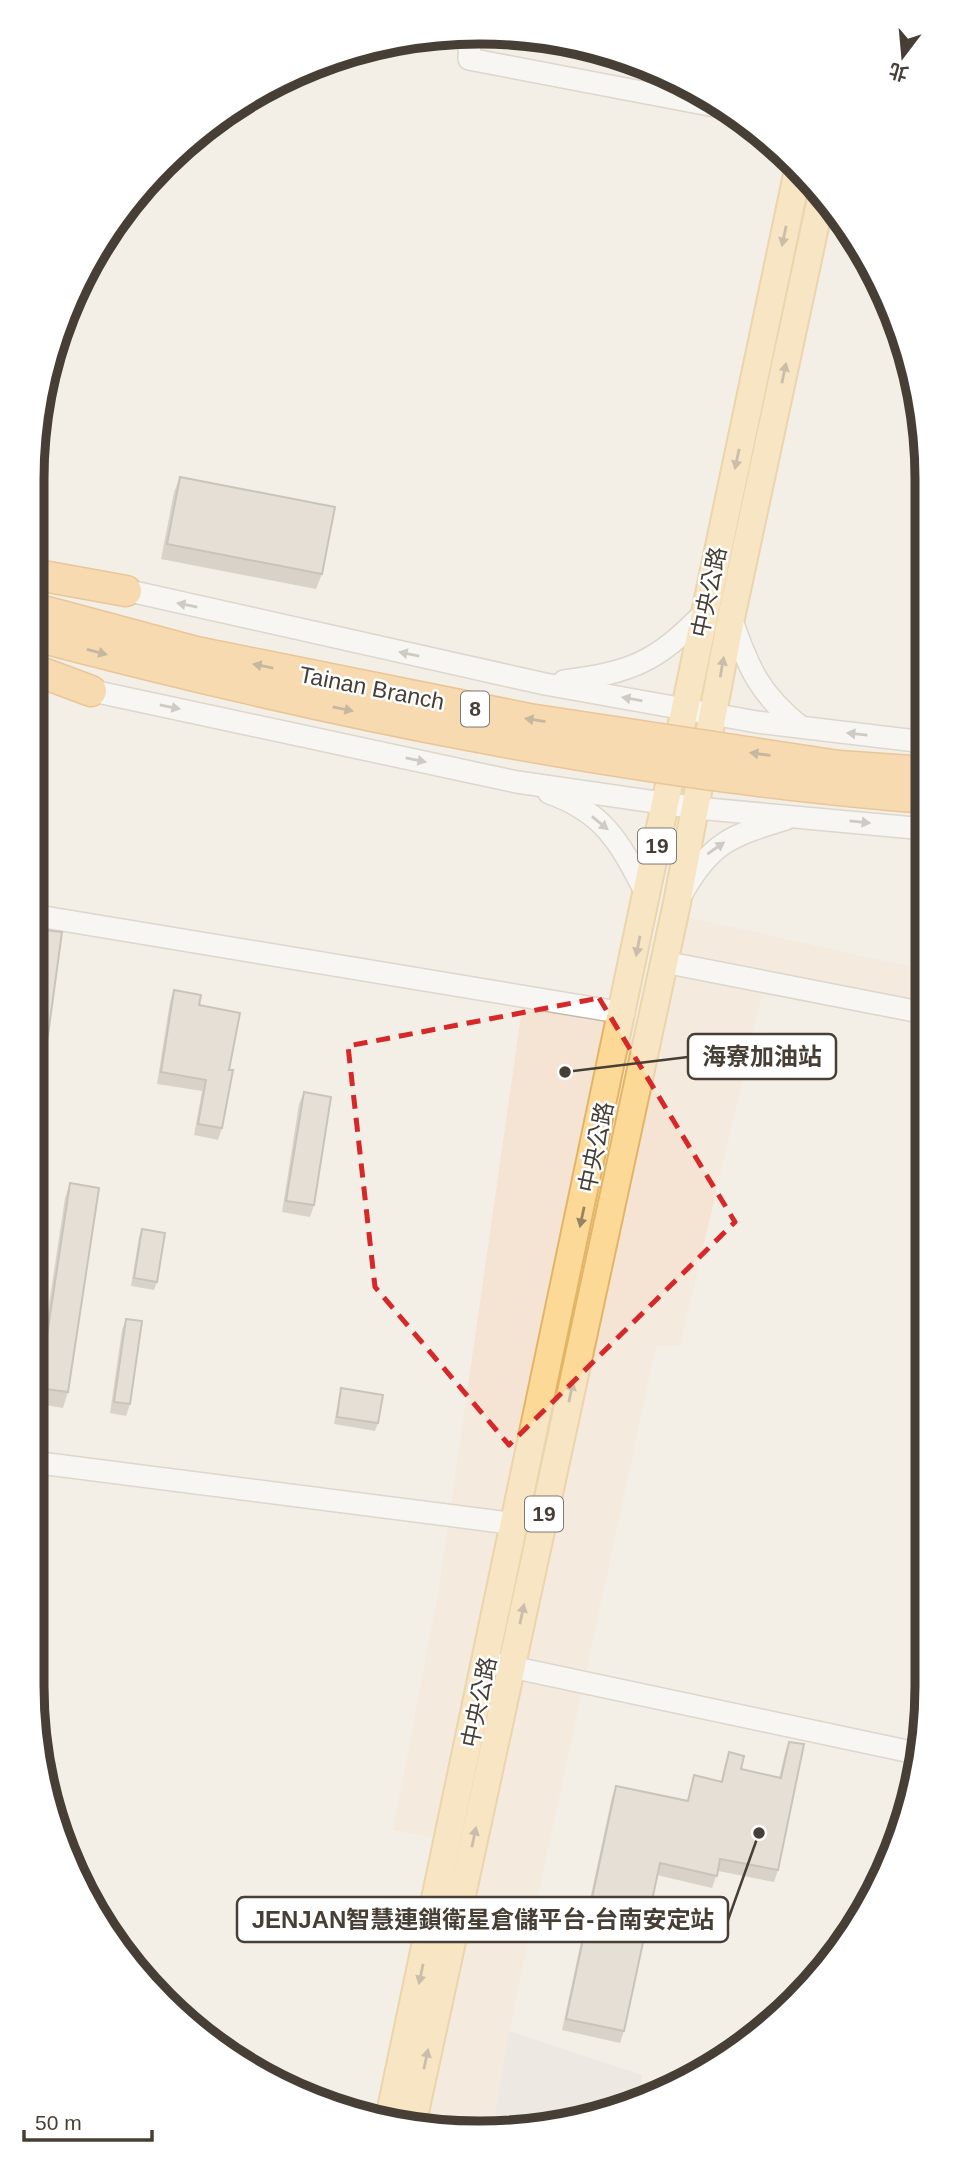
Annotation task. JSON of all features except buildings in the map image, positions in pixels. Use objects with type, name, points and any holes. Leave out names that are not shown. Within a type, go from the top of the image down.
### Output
[{"type":"highway","points":[[44,576],[126,592]]},
{"type":"highway","name":"Tainan Branch","points":[[44,611],[196,652],[528,719],[839,766],[915,771]]},
{"type":"highway","name":"Tainan Branch","points":[[44,638],[188,676],[523,746],[837,791],[915,797]]},
{"type":"highway","points":[[44,673],[91,691]]},
{"type":"main road","name":"中央公路","points":[[414,2116],[499,1665],[517,1524],[648,897],[664,803],[796,180]]},
{"type":"main road","name":"中央公路","points":[[391,2112],[664,962],[697,808],[731,618],[819,207]]},
{"type":"street","points":[[470,44],[469,59],[698,103]]},
{"type":"street","points":[[44,566],[126,592],[545,684],[714,715],[915,741]]},
{"type":"street","points":[[545,684],[610,675],[650,659],[672,646],[705,612]]},
{"type":"street","points":[[731,618],[744,655],[768,699],[802,728]]},
{"type":"street","points":[[44,680],[517,782],[697,808],[915,828]]},
{"type":"street","points":[[517,782],[565,799],[614,835],[648,897]]},
{"type":"street","points":[[677,903],[705,856],[724,842],[796,816]]},
{"type":"street","points":[[44,917],[624,1013]]},
{"type":"street","points":[[664,962],[915,1011]]},
{"type":"street","points":[[44,1464],[517,1524]]},
{"type":"street","points":[[499,1665],[910,1752]]},
{"type":"highlighted area","points":[[599,998],[735,1222],[509,1445],[375,1287],[348,1046]]},
{"type":"shaded area","points":[[682,916],[915,968],[915,1014],[763,992],[680,1346],[656,1346],[509,2031],[494,2120],[423,2118],[395,2113],[445,1840],[393,1830],[439,1588],[523,1002],[661,1026]]},
{"type":"shaded area","points":[[509,2031],[642,2075],[640,2090],[620,2098],[565,2113],[494,2120]]},
{"type":"place","name":"海寮加油站","points":[[565,1072]]},
{"type":"place","name":"JENJAN智慧連鎖衛星倉儲平台-台南安定站","points":[[759,1833]]}]
